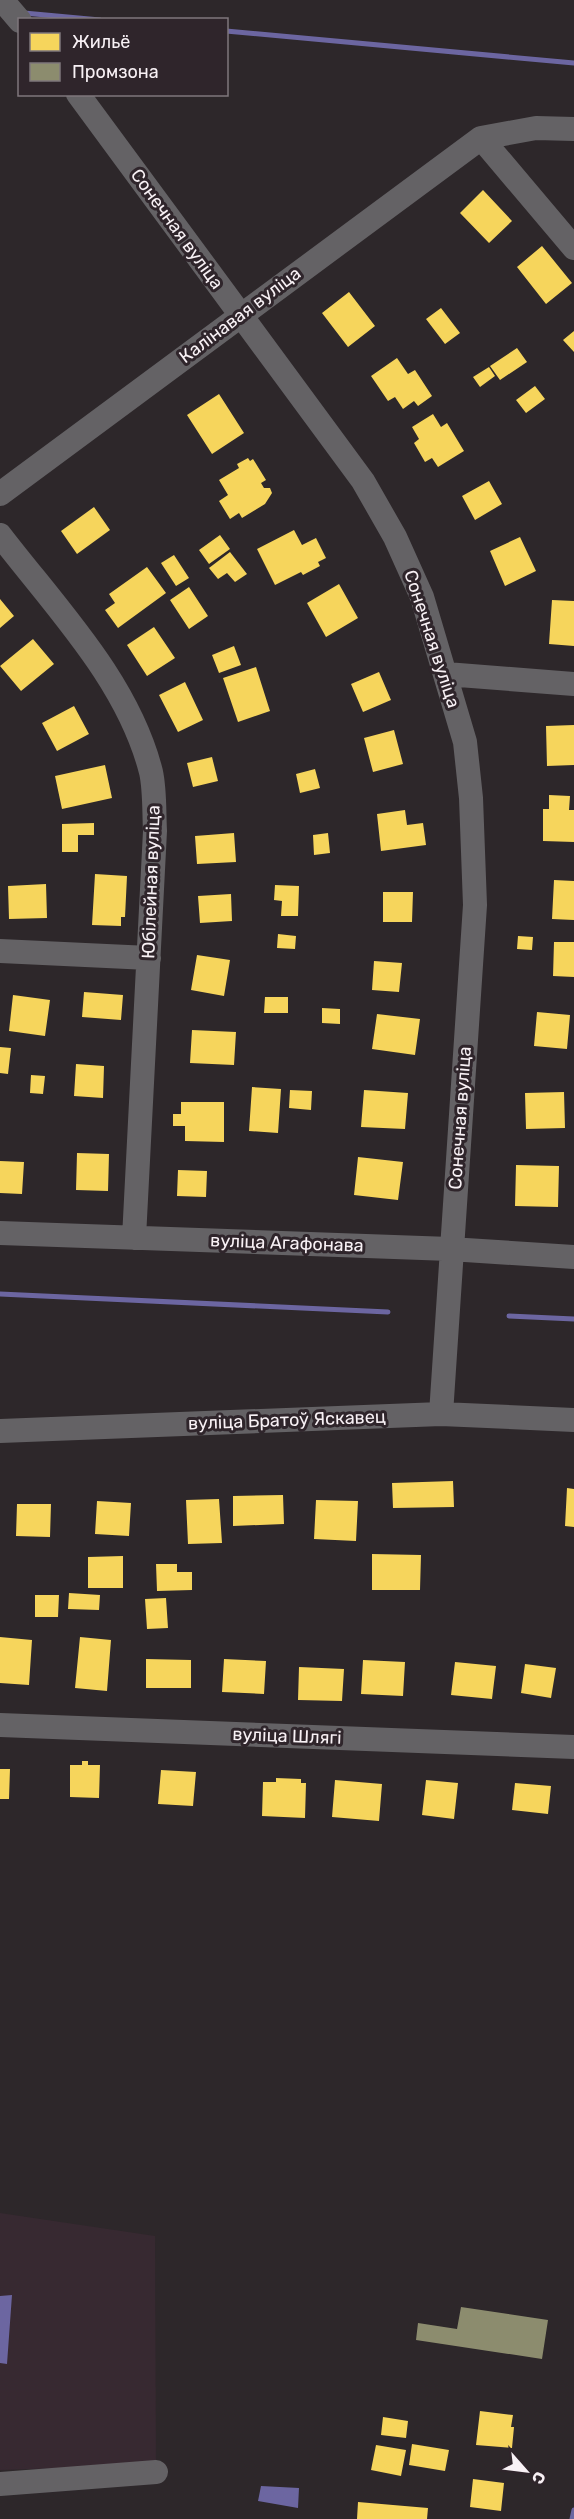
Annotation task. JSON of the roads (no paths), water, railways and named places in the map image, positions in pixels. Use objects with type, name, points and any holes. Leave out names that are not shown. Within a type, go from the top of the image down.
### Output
[{"type":"street","points":[[2,0],[18,19]]},
{"type":"street","name":"Сонечная вуліца","points":[[79,96],[363,481],[395,537],[422,597],[465,742],[471,798],[475,905],[450,1249],[441,1414]]},
{"type":"street","points":[[574,129],[536,128],[481,138],[574,248]]},
{"type":"street","name":"Калінавая вуліца","points":[[0,494],[240,314],[481,138]]},
{"type":"street","name":"Юбілейная вуліца","points":[[0,536],[97,660],[135,722],[152,774],[155,831],[135,1238]]},
{"type":"street","points":[[446,674],[574,684]]},
{"type":"street","points":[[0,951],[149,958]]},
{"type":"street","name":"вуліца Агафонава","points":[[0,1233],[450,1249],[574,1257]]},
{"type":"street","name":"вуліца Братоў Яскавец","points":[[0,1431],[441,1414],[574,1420]]},
{"type":"street","name":"вуліца Шлягі","points":[[0,1725],[574,1747]]},
{"type":"street","points":[[0,2484],[156,2472]]},
{"type":"waterway","points":[[24,13],[78,18]]},
{"type":"waterway","points":[[228,31],[574,63]]},
{"type":"waterway","points":[[0,1294],[388,1312]]},
{"type":"waterway","points":[[509,1316],[574,1319]]},
{"type":"waterway","points":[[572,2519],[574,2510]]}]
